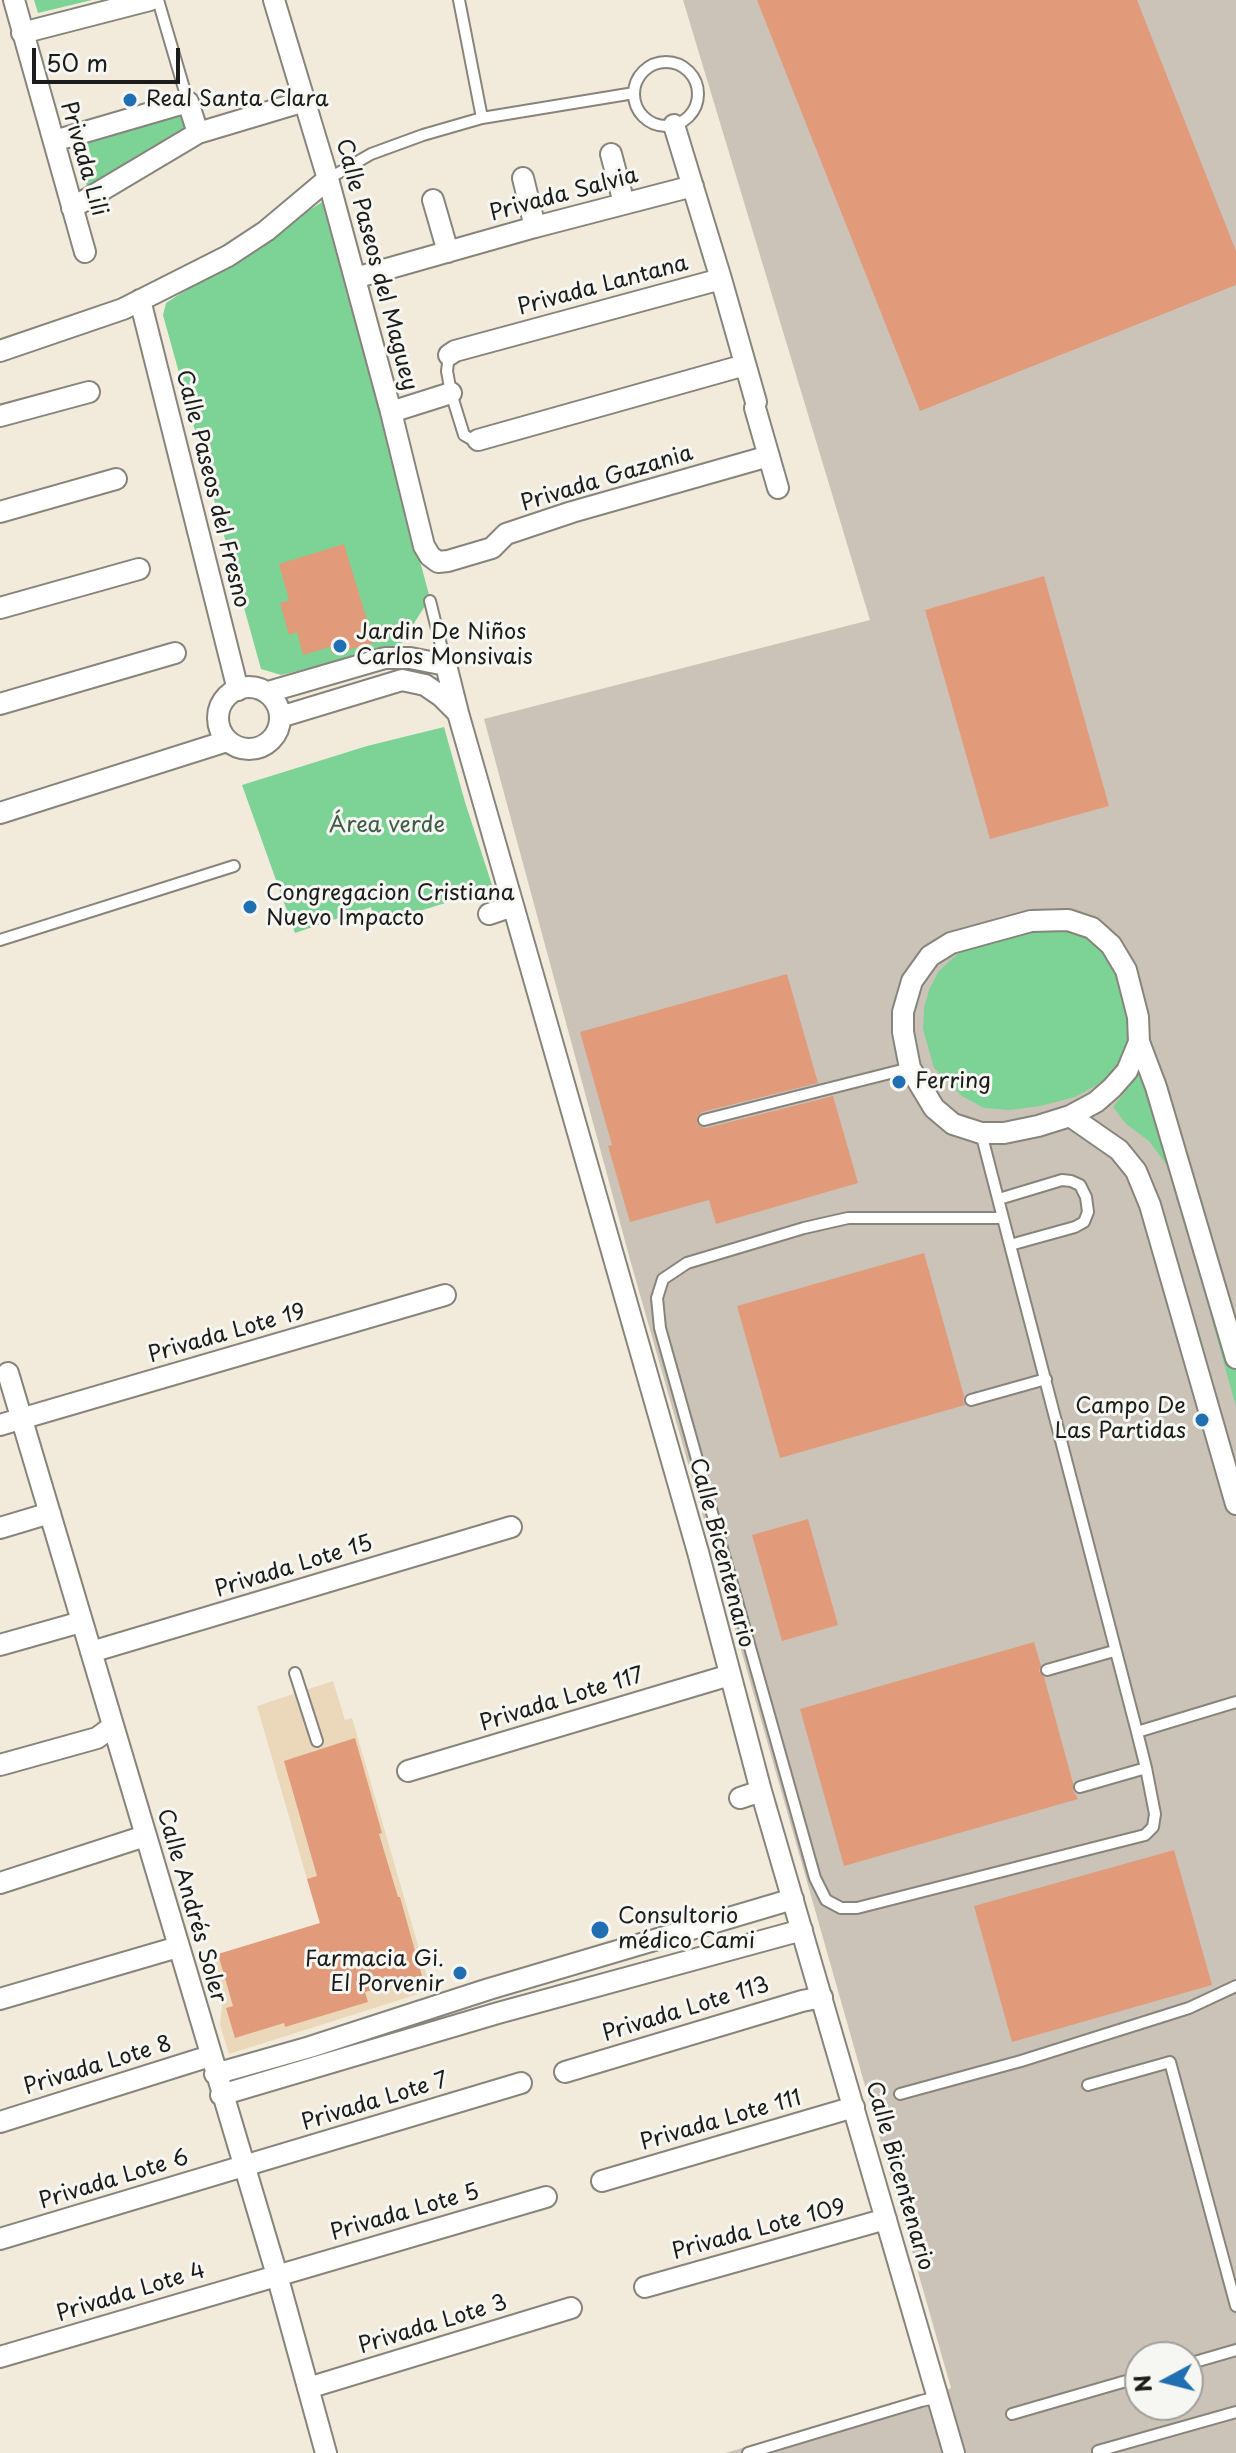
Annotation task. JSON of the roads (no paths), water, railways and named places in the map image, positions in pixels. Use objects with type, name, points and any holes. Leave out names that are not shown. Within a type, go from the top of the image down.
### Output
[{"type":"street","name":"Privada Lili","points":[[14,0],[85,252]]},
{"type":"street","points":[[22,33],[150,0]]},
{"type":"street","name":"Calle Paseos del Maguey","points":[[274,0],[328,179],[424,546]]},
{"type":"street","points":[[72,208],[198,133],[305,101]]},
{"type":"street","points":[[54,141],[188,102],[198,133]]},
{"type":"street","points":[[674,125],[721,279]]},
{"type":"street","points":[[611,154],[624,203]]},
{"type":"street","points":[[523,178],[535,227]]},
{"type":"street","points":[[0,351],[110,314],[228,256],[266,231],[328,179]]},
{"type":"street","name":"Privada Salvia","points":[[355,278],[693,186]]},
{"type":"street","points":[[433,200],[448,252]]},
{"type":"street","name":"Privada Lantana","points":[[449,355],[721,279],[769,456]]},
{"type":"street","name":"Calle Paseos del Fresno","points":[[140,300],[238,690]]},
{"type":"street","name":"Privada Lantana","points":[[478,440],[745,365]]},
{"type":"street","points":[[0,416],[89,392]]},
{"type":"street","points":[[391,412],[451,393]]},
{"type":"street","points":[[769,456],[778,488]]},
{"type":"street","name":"Privada Gazania","points":[[424,546],[438,562],[448,561],[492,548],[506,534],[572,512],[769,456]]},
{"type":"street","points":[[0,512],[116,479]]},
{"type":"street","points":[[0,608],[139,569]]},
{"type":"street","points":[[0,704],[175,653]]},
{"type":"street","points":[[268,692],[278,706],[280,717],[276,732],[263,746],[244,749],[227,741],[221,733],[218,713],[229,695],[238,690],[247,688],[268,692],[385,658],[410,658],[446,665]]},
{"type":"street","name":"Calle Bicentenario","points":[[446,665],[694,1537],[761,1791],[954,2453]]},
{"type":"street","points":[[280,717],[402,680],[425,685],[458,713]]},
{"type":"street","points":[[0,813],[227,741]]},
{"type":"street","points":[[489,914],[513,906]]},
{"type":"street","points":[[1139,1042],[1127,1071],[1096,1102],[1070,1116],[1038,1126],[1004,1133],[981,1133],[953,1124],[934,1108],[910,1068],[903,1032],[903,1012],[912,981],[930,956],[951,943],[990,930],[1031,921],[1068,920],[1092,928],[1111,945],[1126,970],[1138,1017],[1139,1042],[1156,1087],[1236,1358]]},
{"type":"street","points":[[1070,1116],[1119,1150],[1136,1171],[1150,1205],[1228,1447],[1236,1504]]},
{"type":"street","name":"Privada Lote 19","points":[[0,1425],[445,1295]]},
{"type":"street","name":"Calle Andrés Soler","points":[[8,1373],[277,2275],[326,2453]]},
{"type":"street","points":[[0,1528],[50,1513]]},
{"type":"street","name":"Privada Lote 15","points":[[91,1652],[511,1527]]},
{"type":"street","points":[[0,1645],[81,1622]]},
{"type":"street","name":"Privada Lote 117","points":[[408,1771],[730,1675]]},
{"type":"street","points":[[0,1765],[97,1738],[113,1726]]},
{"type":"street","points":[[740,1798],[761,1791]]},
{"type":"street","points":[[0,1883],[145,1836]]},
{"type":"street","name":"Privada Lote 8","points":[[0,2122],[213,2065],[310,2047],[489,1989],[793,1899]]},
{"type":"street","points":[[221,2095],[498,2013],[802,1930]]},
{"type":"street","points":[[0,1999],[178,1947]]},
{"type":"street","points":[[489,1989],[498,2013]]},
{"type":"street","name":"Privada Lote 113","points":[[565,2072],[822,1997]]},
{"type":"street","name":"Privada Lote 7","points":[[243,2167],[521,2083]]},
{"type":"street","name":"Privada Lote 111","points":[[602,2181],[854,2107]]},
{"type":"street","name":"Privada Lote 6","points":[[0,2239],[243,2167]]},
{"type":"street","name":"Privada Lote 5","points":[[277,2275],[546,2197]]},
{"type":"street","name":"Privada Lote 109","points":[[645,2287],[886,2219]]},
{"type":"street","name":"Privada Lote 4","points":[[0,2357],[277,2275]]},
{"type":"street","name":"Privada Lote 3","points":[[308,2388],[571,2308]]},
{"type":"lane","points":[[158,0],[188,102]]},
{"type":"lane","points":[[459,0],[482,118]]},
{"type":"lane","points":[[659,62],[680,65],[689,72],[698,91],[693,112],[686,119],[665,127],[647,121],[635,104],[634,93],[641,73],[659,62]]},
{"type":"lane","points":[[328,179],[371,154],[482,118],[634,93]]},
{"type":"lane","name":"Privada Lantana","points":[[449,355],[447,371],[451,393],[464,435],[478,440]]},
{"type":"lane","points":[[430,601],[446,665]]},
{"type":"lane","points":[[0,940],[234,866]]},
{"type":"lane","points":[[704,1120],[910,1068]]},
{"type":"lane","points":[[981,1133],[1146,1768],[1155,1814],[1153,1827],[1145,1835],[857,1908],[841,1908],[826,1900],[815,1878],[660,1328],[657,1298],[663,1279],[687,1263],[804,1228],[848,1218],[1003,1218]]},
{"type":"lane","points":[[999,1199],[1062,1180],[1080,1185],[1086,1197],[1088,1212],[1084,1222],[1010,1245]]},
{"type":"lane","points":[[971,1400],[1046,1379]]},
{"type":"lane","points":[[1047,1670],[1114,1651]]},
{"type":"lane","points":[[295,1673],[317,1741]]},
{"type":"lane","points":[[1137,1732],[1236,1702]]},
{"type":"lane","points":[[1080,1787],[1146,1768]]},
{"type":"lane","points":[[900,2094],[1035,2057],[1189,2008],[1236,1986]]},
{"type":"lane","points":[[1088,2085],[1170,2062],[1236,2306]]},
{"type":"lane","points":[[1204,2359],[1236,2350]]},
{"type":"lane","points":[[1012,2414],[1124,2382]]},
{"type":"lane","points":[[748,2453],[939,2397]]},
{"type":"lane","points":[[1098,2451],[1236,2412]]},
{"type":"place","name":"Real Santa Clara","points":[[130,100]]},
{"type":"place","name":"Jardin De Niños Carlos Monsivais","points":[[340,646]]},
{"type":"place","name":"Congregacion Cristiana Nuevo Impacto","points":[[250,907]]},
{"type":"place","name":"Ferring","points":[[899,1082]]},
{"type":"place","name":"Campo De Las Partidas","points":[[1202,1420]]},
{"type":"place","name":"Consultorio médico Cami","points":[[600,1930]]},
{"type":"place","name":"Farmacia Gi. El Porvenir","points":[[460,1973]]},
{"type":"park label","name":"Área verde","points":[[387,826]]}]
